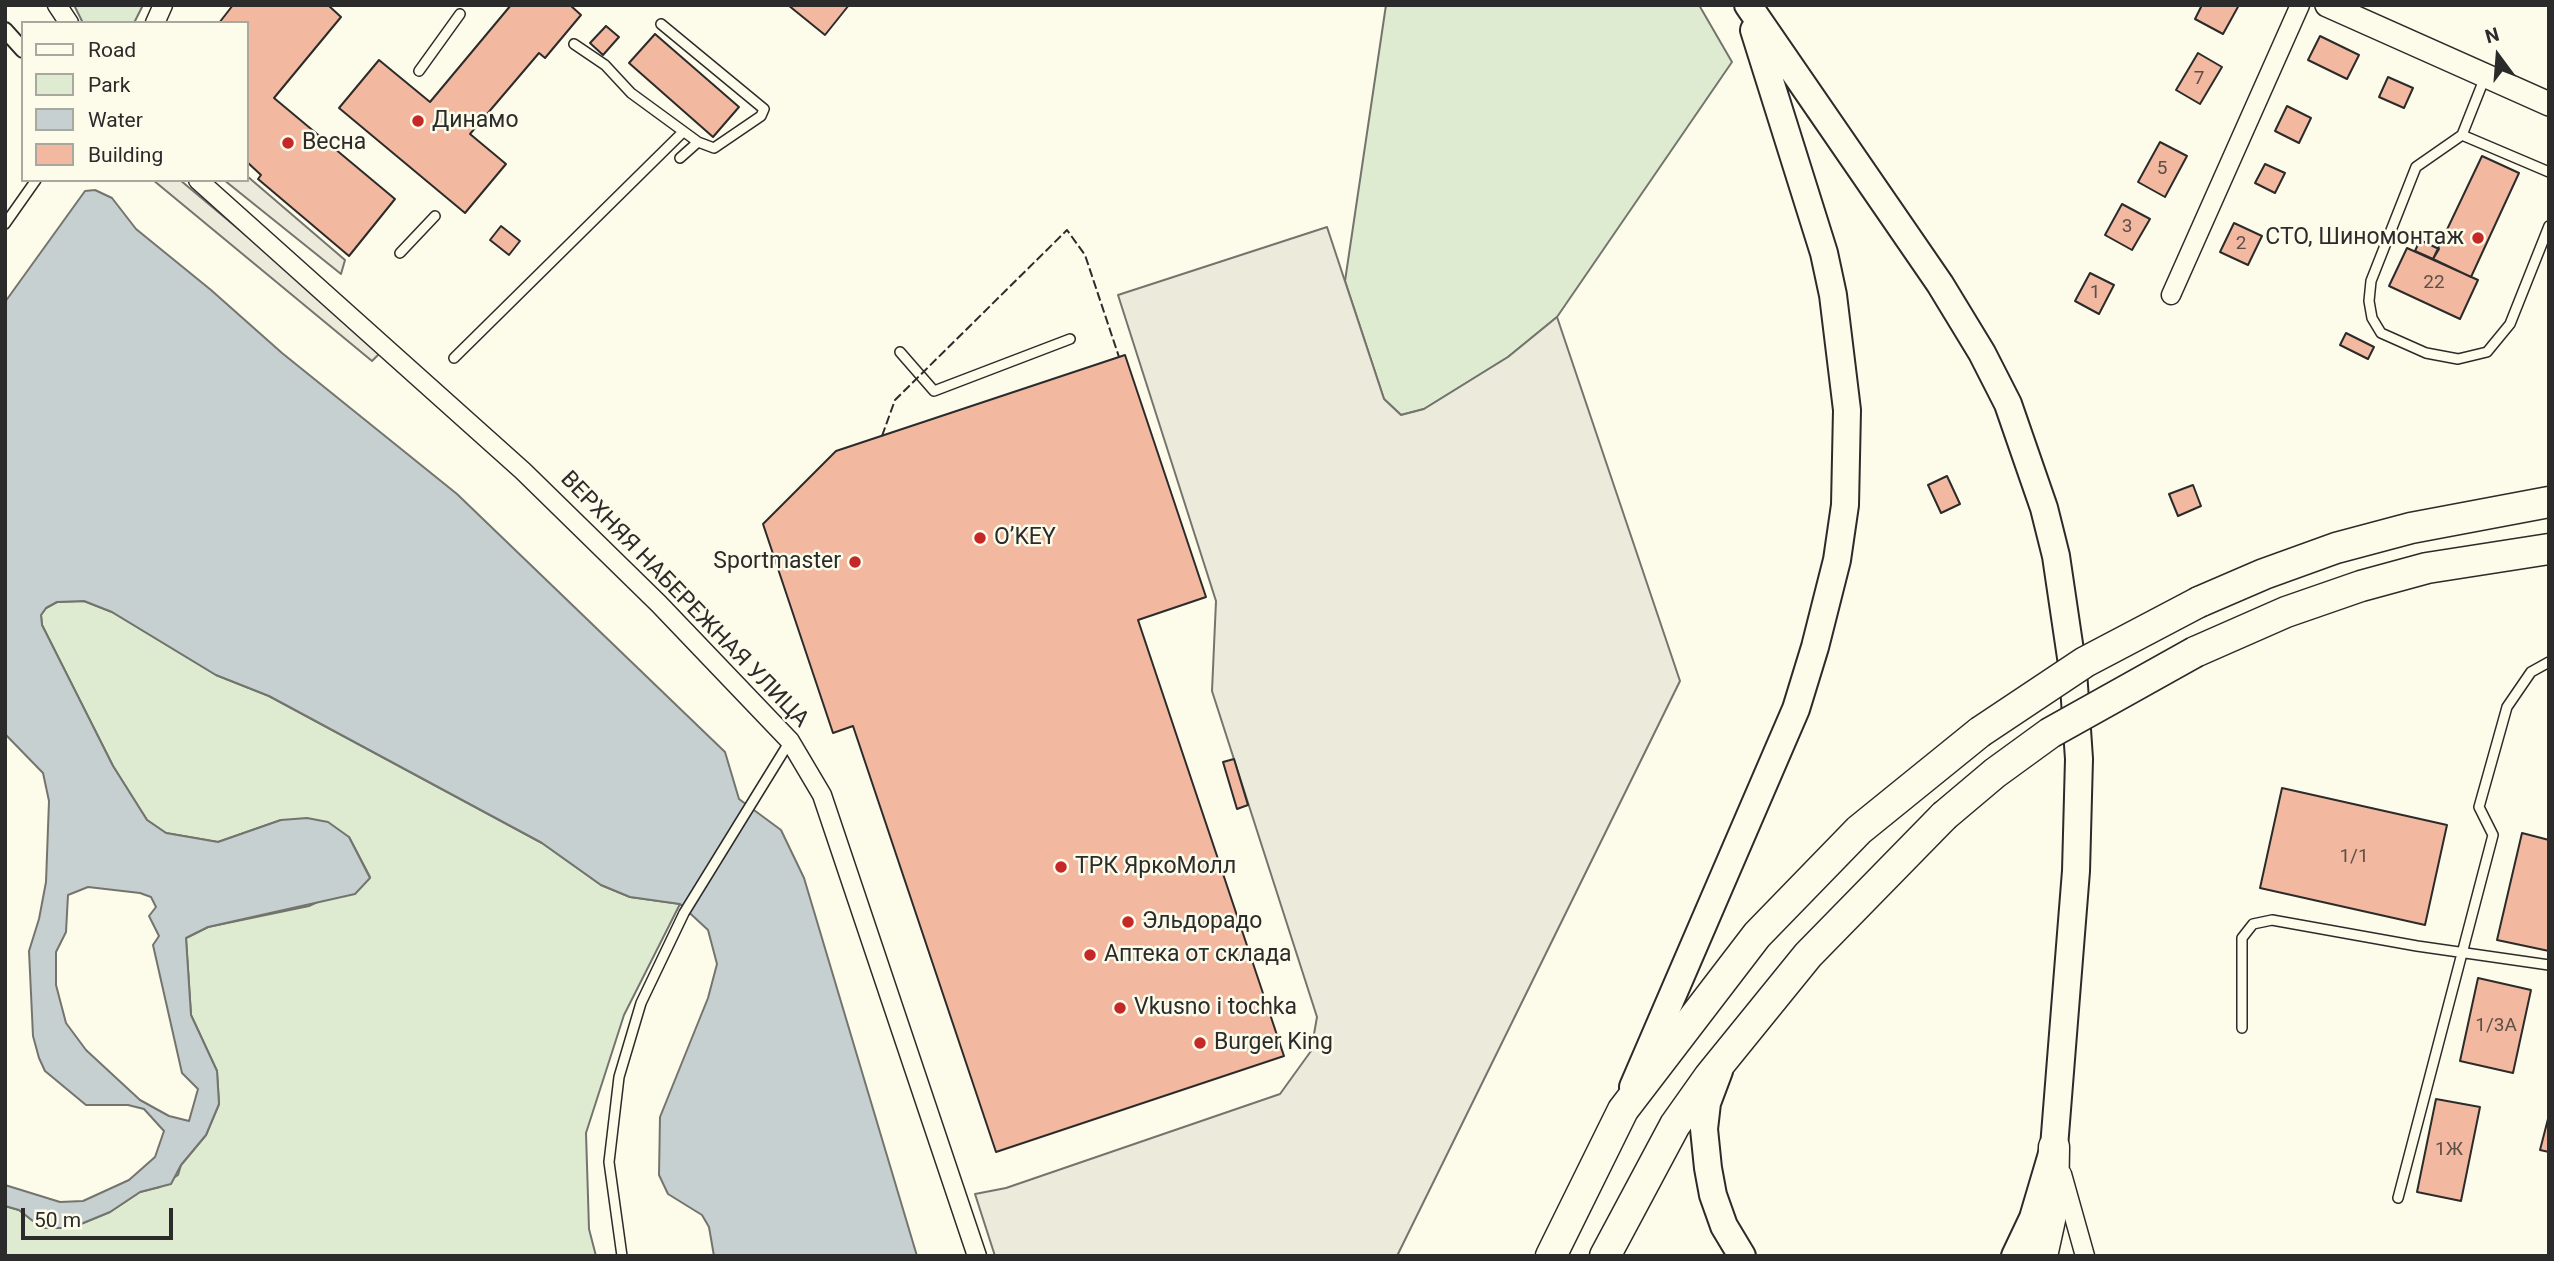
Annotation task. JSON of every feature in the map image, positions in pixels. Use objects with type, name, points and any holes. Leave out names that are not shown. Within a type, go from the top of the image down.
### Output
[{"type":"main road","points":[[1552,1256],[1623,1110],[1796,709],[1837,560],[1845,505],[1847,410],[1833,295],[1824,253],[1747,5]]},
{"type":"main road","points":[[1747,5],[1940,284],[1982,353],[2008,404],[2045,508],[2067,629],[2079,759],[2076,872],[2054,1147],[2053,1206],[2042,1256]]},
{"type":"main road","points":[[1623,1110],[1757,935],[1859,830],[1980,732],[2085,662],[2199,602],[2264,573],[2336,548],[2411,528],[2549,502]]},
{"type":"main road","points":[[1605,1256],[1675,1125],[1808,955],[1944,816],[2050,733],[2195,652],[2286,612],[2361,586],[2427,568],[2549,549]]},
{"type":"main road","points":[[1724,1061],[1707,1103],[1704,1129],[1708,1168],[1724,1226],[1742,1256]]},
{"type":"main road","points":[[2015,1256],[2032,1218],[2054,1147]]},
{"type":"street","points":[[57,5],[68,21]]},
{"type":"street","points":[[156,21],[163,5]]},
{"type":"street","points":[[2171,295],[2300,5]]},
{"type":"street","points":[[2327,5],[2549,104]]},
{"type":"street","points":[[5,30],[21,48]]},
{"type":"street","name":"ВЕРХНЯЯ НАБЕРЕЖНАЯ УЛИЦА","points":[[200,182],[523,471],[659,604],[790,741],[821,795],[977,1256]]},
{"type":"street","points":[[2054,1147],[2085,1256]]},
{"type":"lane","points":[[419,71],[460,13]]},
{"type":"lane","points":[[574,44],[605,65],[631,93],[698,142],[714,148],[761,116],[764,109],[661,24]]},
{"type":"lane","points":[[2486,76],[2462,135],[2416,167],[2371,281],[2369,301],[2381,333],[2426,353],[2458,359],[2487,352],[2510,324],[2549,226]]},
{"type":"lane","points":[[454,358],[683,132]]},
{"type":"lane","points":[[2462,135],[2549,172]]},
{"type":"lane","points":[[680,158],[698,142]]},
{"type":"lane","points":[[5,224],[35,182]]},
{"type":"lane","points":[[400,253],[435,216]]},
{"type":"lane","points":[[900,352],[934,391],[1070,339]]},
{"type":"lane","points":[[2398,1198],[2493,835],[2479,807],[2507,707],[2531,672],[2549,662]]},
{"type":"lane","points":[[622,1256],[609,1163],[619,1077],[641,1003],[684,913],[790,741]]},
{"type":"lane","points":[[2242,1028],[2242,938],[2253,924],[2272,920],[2462,953],[2549,965]]},
{"type":"green space","points":[[74,5],[143,5],[135,21],[82,21]]},
{"type":"green space","points":[[1386,5],[1699,5],[1732,62],[1557,317],[1508,357],[1424,409],[1401,415],[1384,399],[1345,281]]},
{"type":"green space","points":[[84,601],[112,612],[216,675],[269,696],[542,843],[601,885],[630,897],[680,904],[624,1015],[586,1133],[589,1229],[596,1256],[5,1256],[5,1206],[19,1210],[42,1228],[71,1228],[110,1212],[140,1192],[160,1187],[178,1175],[181,1165],[206,1135],[219,1104],[217,1071],[191,1015],[186,938],[208,927],[309,906],[370,877],[349,837],[281,820],[218,842],[166,833],[147,820],[113,766],[42,625],[41,615],[46,608],[57,602]]},
{"type":"shaded area","points":[[248,177],[345,260],[341,274],[226,182],[248,182]]},
{"type":"shaded area","points":[[155,182],[182,182],[383,350],[372,361]]},
{"type":"shaded area","points":[[1327,227],[1384,399],[1401,415],[1424,409],[1508,357],[1557,317],[1680,681],[1397,1256],[995,1256],[975,1194],[1006,1188],[1280,1094],[1311,1051],[1317,1017],[1212,691],[1216,601],[1118,295]]},
{"type":"water","points":[[95,190],[112,198],[136,229],[282,353],[457,494],[725,752],[739,799],[781,830],[804,878],[917,1256],[714,1256],[709,1227],[702,1215],[668,1194],[659,1175],[660,1117],[708,998],[717,964],[708,930],[680,904],[630,897],[601,885],[542,843],[269,696],[216,675],[112,612],[84,601],[57,602],[46,608],[41,615],[42,625],[113,766],[147,820],[166,833],[218,842],[281,820],[307,818],[328,822],[349,837],[370,878],[355,894],[208,927],[186,938],[191,1015],[217,1071],[219,1104],[206,1135],[181,1165],[171,1184],[140,1192],[110,1212],[71,1228],[42,1228],[19,1210],[5,1206],[5,1185],[60,1202],[83,1201],[129,1180],[155,1157],[164,1131],[144,1109],[128,1105],[86,1105],[45,1071],[39,1058],[33,1036],[29,951],[46,882],[49,801],[43,773],[5,734],[5,302],[85,191]],"holes":[[[88,887],[140,893],[151,897],[156,907],[149,916],[159,936],[153,945],[182,1073],[198,1089],[189,1121],[169,1116],[140,1100],[86,1050],[66,1023],[56,985],[56,952],[66,932],[68,895]]]},
{"type":"building","name":"Весна","points":[[233,5],[328,5],[341,17],[274,98],[395,199],[349,256],[258,179],[261,175],[248,163],[248,21],[221,21]]},
{"type":"building","name":"Динамо","points":[[511,5],[570,5],[581,15],[545,58],[539,53],[470,134],[506,164],[465,213],[339,108],[379,60],[430,102]]},
{"type":"building","points":[[788,5],[849,5],[825,35]]},
{"type":"building","points":[[2202,5],[2239,5],[2223,34],[2195,19]]},
{"type":"building","points":[[606,26],[619,37],[603,55],[590,43]]},
{"type":"building","points":[[655,34],[739,107],[713,137],[629,63]]},
{"type":"building","points":[[2320,36],[2359,55],[2347,79],[2308,60]]},
{"type":"building","points":[[2198,53],[2222,67],[2200,104],[2176,90]]},
{"type":"building","points":[[2388,77],[2413,88],[2404,108],[2379,97]]},
{"type":"building","points":[[2287,106],[2311,118],[2299,143],[2275,131]]},
{"type":"building","points":[[2160,142],[2187,156],[2165,197],[2138,182]]},
{"type":"building","points":[[2482,156],[2519,173],[2471,277],[2433,259]]},
{"type":"building","points":[[2265,164],[2285,173],[2275,193],[2255,183]]},
{"type":"building","points":[[2122,204],[2150,219],[2132,250],[2105,235]]},
{"type":"building","points":[[2234,223],[2262,236],[2248,265],[2220,252]]},
{"type":"building","points":[[501,226],[520,241],[509,255],[490,240]]},
{"type":"building","points":[[2420,240],[2439,249],[2433,259],[2415,251]]},
{"type":"building","points":[[2407,248],[2478,280],[2460,319],[2389,286]]},
{"type":"building","points":[[2090,273],[2114,285],[2099,314],[2075,301]]},
{"type":"building","points":[[2346,333],[2374,347],[2368,359],[2340,345]]},
{"type":"building","name":"ТРК ЯркоМолл","points":[[1125,355],[1206,597],[1138,620],[1284,1056],[996,1152],[853,726],[833,733],[763,524],[836,451]]},
{"type":"building","points":[[1947,476],[1960,504],[1941,513],[1928,485]]},
{"type":"building","points":[[2193,485],[2201,506],[2178,516],[2169,494]]},
{"type":"building","points":[[1234,759],[1248,805],[1237,809],[1223,762]]},
{"type":"building","points":[[2282,788],[2447,825],[2425,925],[2260,888]]},
{"type":"building","points":[[2522,833],[2549,840],[2549,951],[2497,940]]},
{"type":"building","points":[[2478,978],[2531,990],[2513,1073],[2460,1061]]},
{"type":"building","points":[[2436,1099],[2480,1107],[2461,1201],[2417,1192]]},
{"type":"building","points":[[2549,1115],[2549,1152],[2540,1150]]},
{"type":"fence","points":[[882,436],[895,400],[1067,230],[1085,255],[1119,357]]},
{"type":"place","name":"Динамо","points":[[418,121]]},
{"type":"place","name":"Весна","points":[[288,143]]},
{"type":"place","name":"СТО, Шиномонтаж","points":[[2478,238]]},
{"type":"place","name":"O’KEY","points":[[980,538]]},
{"type":"place","name":"Sportmaster","points":[[855,562]]},
{"type":"place","name":"ТРК ЯркоМолл","points":[[1061,867]]},
{"type":"place","name":"Эльдорадо","points":[[1128,922]]},
{"type":"place","name":"Аптека от склада","points":[[1090,955]]},
{"type":"place","name":"Vkusno i tochka","points":[[1120,1008]]},
{"type":"place","name":"Burger King","points":[[1200,1043]]}]
